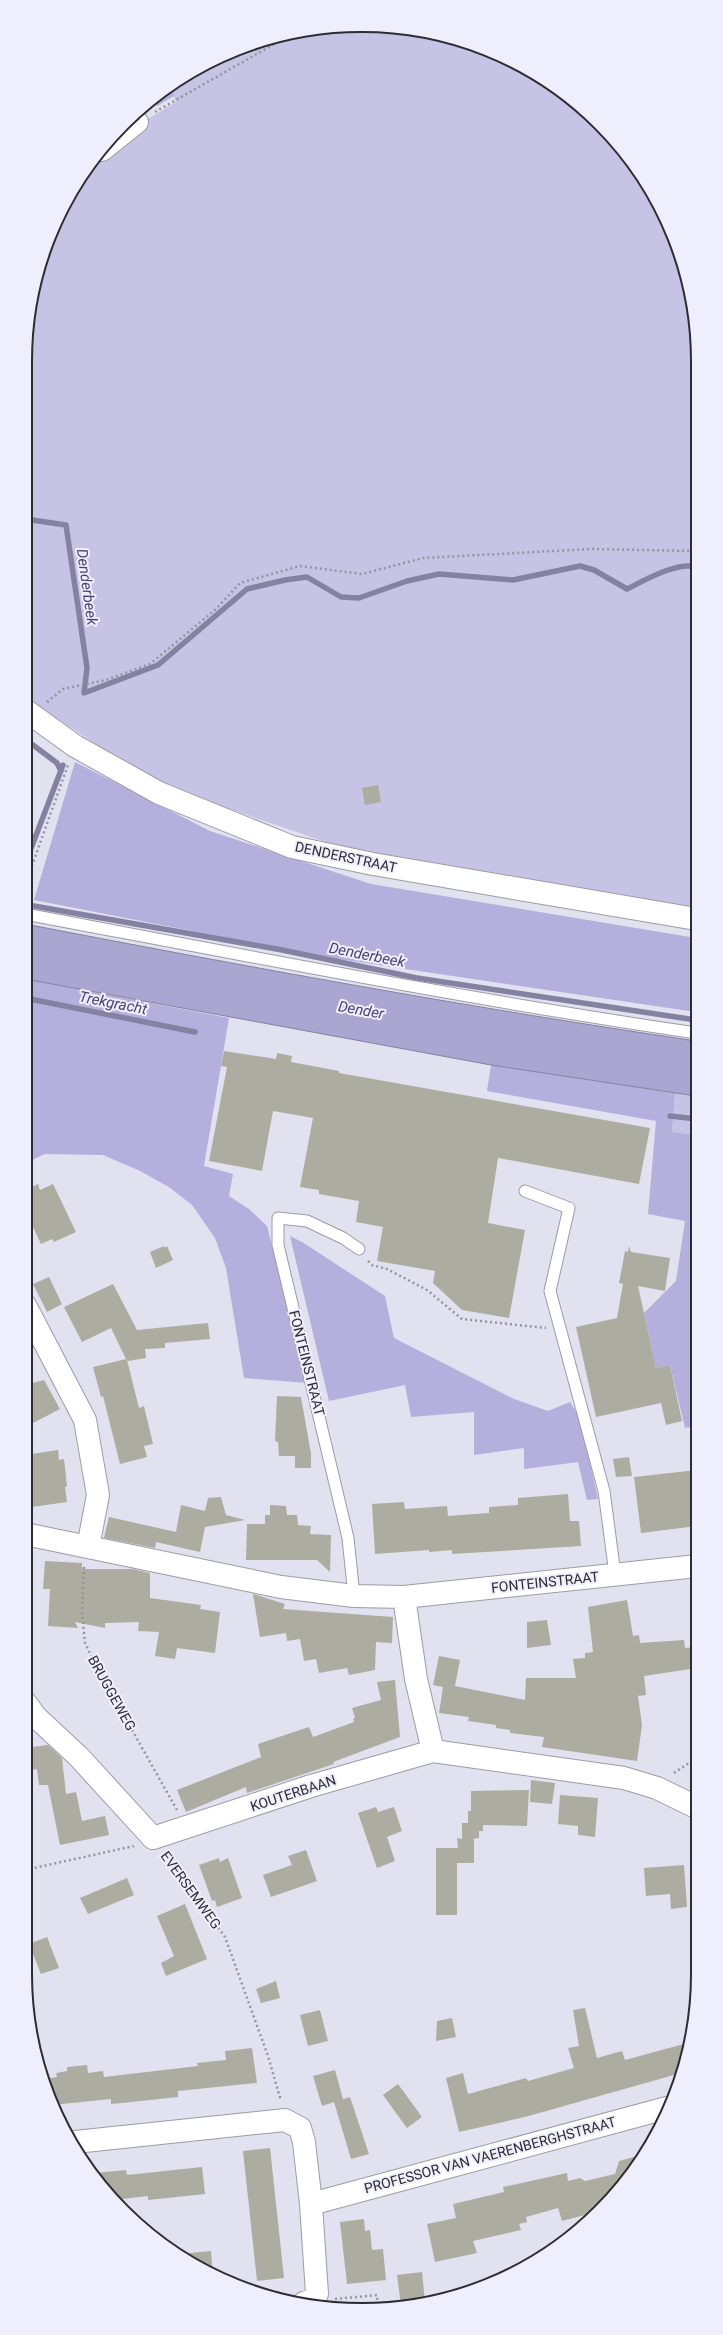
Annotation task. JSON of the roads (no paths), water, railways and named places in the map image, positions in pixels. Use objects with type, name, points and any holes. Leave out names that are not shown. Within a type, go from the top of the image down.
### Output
[{"type":"street","points":[[132,126],[137,122]]},
{"type":"street","name":"DENDERSTRAAT","points":[[32,716],[76,746],[159,794],[292,847],[373,864],[691,918]]},
{"type":"street","points":[[32,1318],[85,1420],[98,1495],[86,1547]]},
{"type":"street","name":"FONTEINSTRAAT","points":[[32,1535],[281,1587],[354,1596],[404,1597],[691,1567]]},
{"type":"street","points":[[404,1597],[416,1679],[433,1752]]},
{"type":"street","name":"EVERSEMWEG","points":[[32,1712],[36,1717],[79,1756],[153,1838]]},
{"type":"street","name":"KOUTERBAAN","points":[[153,1838],[311,1786],[433,1752],[624,1778],[656,1788],[691,1805]]},
{"type":"street","name":"PROFESSOR VAN VAERENBERGHSTRAAT","points":[[311,2204],[662,2109]]},
{"type":"street","points":[[78,2142],[285,2120],[300,2128],[304,2142],[311,2204],[310,2298]]},
{"type":"lane","points":[[32,915],[210,950],[597,1018],[691,1031]]},
{"type":"lane","name":"FONTEINSTRAAT","points":[[525,1191],[569,1208],[550,1291],[604,1491],[615,1574]]},
{"type":"lane","name":"FONTEINSTRAAT","points":[[354,1596],[348,1538],[278,1245],[278,1218],[307,1220],[343,1238],[359,1249]]},
{"type":"water","name":"Dender","points":[[32,925],[360,986],[528,1015],[691,1040],[691,1095],[491,1065],[32,980]]},
{"type":"waterway","points":[[32,520],[66,525],[87,668],[84,693],[158,665],[247,589],[285,580],[307,577],[341,597],[359,598],[407,581],[439,574],[513,580],[580,566],[594,570],[627,589],[670,569],[691,566]]},
{"type":"waterway","points":[[32,744],[57,763],[61,771]]},
{"type":"waterway","name":"Denderbeek","points":[[32,846],[63,765]]},
{"type":"waterway","name":"Denderbeek","points":[[34,906],[282,950],[417,978],[691,1019]]},
{"type":"waterway","name":"Trekgracht","points":[[32,999],[195,1032]]},
{"type":"waterway","name":"Trekgracht","points":[[670,1116],[691,1118]]}]
